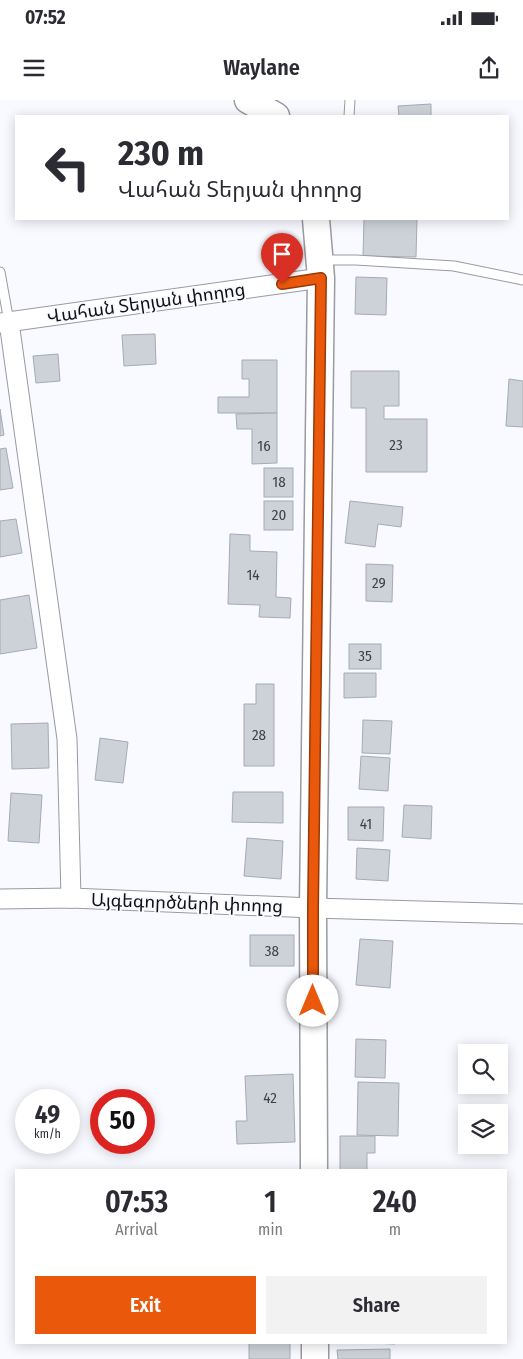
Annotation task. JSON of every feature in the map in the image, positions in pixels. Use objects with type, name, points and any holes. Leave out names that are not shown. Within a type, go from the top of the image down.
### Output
[{"type":"main road","points":[[248,100],[274,115]]},
{"type":"main road","points":[[314,1169],[313,908],[320,269],[316,220]]},
{"type":"main road","points":[[315,1344],[316,1359]]},
{"type":"street","name":"Վահան Տերյան փողոց","points":[[4,322],[320,269]]},
{"type":"street","points":[[4,322],[67,739],[71,898]]},
{"type":"street","name":"Այգեգործների փողոց","points":[[0,899],[71,898],[523,914]]},
{"type":"lane","points":[[349,115],[350,100]]},
{"type":"lane","points":[[320,269],[356,260],[454,266],[523,280]]},
{"type":"lane","points":[[0,272],[4,322]]},
{"type":"building","points":[[431,104],[431,115],[399,115],[398,106]]},
{"type":"building","points":[[364,220],[417,220],[416,257],[363,256]]},
{"type":"building","points":[[356,277],[387,278],[386,315],[355,314]]},
{"type":"building","points":[[155,334],[156,364],[124,366],[122,335]]},
{"type":"building","points":[[58,354],[60,381],[36,383],[33,356]]},
{"type":"building","points":[[242,360],[277,360],[277,413],[218,413],[218,397],[249,397],[249,379],[242,379]]},
{"type":"building","points":[[351,371],[399,371],[399,406],[384,406],[384,419],[427,419],[427,472],[366,472],[366,408],[351,408]]},
{"type":"building","points":[[509,379],[523,381],[523,427],[506,426]]},
{"type":"building","points":[[0,409],[4,435],[0,436]]},
{"type":"building","points":[[277,413],[277,463],[252,464],[252,429],[237,429],[236,414]]},
{"type":"building","points":[[6,448],[13,488],[0,490],[0,449]]},
{"type":"building","points":[[264,468],[293,468],[293,497],[264,497]]},
{"type":"building","points":[[264,501],[293,501],[293,530],[264,530]]},
{"type":"building","points":[[350,501],[403,507],[401,527],[378,524],[375,547],[345,543]]},
{"type":"building","points":[[16,519],[22,553],[0,557],[0,521]]},
{"type":"building","points":[[230,534],[250,535],[250,551],[277,552],[276,597],[291,598],[290,618],[259,617],[260,605],[228,604]]},
{"type":"building","points":[[366,564],[393,565],[392,602],[366,601]]},
{"type":"building","points":[[29,595],[37,648],[0,654],[0,600]]},
{"type":"building","points":[[349,644],[381,644],[381,669],[349,669]]},
{"type":"building","points":[[344,673],[376,673],[376,697],[344,698]]},
{"type":"building","points":[[256,684],[274,684],[274,766],[244,766],[244,704],[256,704]]},
{"type":"building","points":[[363,720],[392,721],[390,754],[362,753]]},
{"type":"building","points":[[48,723],[49,768],[12,769],[11,724]]},
{"type":"building","points":[[100,738],[128,742],[123,783],[95,780]]},
{"type":"building","points":[[361,756],[390,758],[388,791],[359,789]]},
{"type":"building","points":[[233,792],[283,792],[283,823],[232,822]]},
{"type":"building","points":[[11,793],[42,795],[39,843],[8,841]]},
{"type":"building","points":[[404,805],[432,806],[431,839],[402,837]]},
{"type":"building","points":[[348,807],[384,807],[383,841],[348,840]]},
{"type":"building","points":[[247,838],[283,841],[281,879],[244,876]]},
{"type":"building","points":[[357,848],[390,850],[388,881],[356,879]]},
{"type":"building","points":[[250,935],[294,935],[294,966],[250,966]]},
{"type":"building","points":[[360,939],[393,941],[390,988],[356,985]]},
{"type":"building","points":[[356,1039],[386,1040],[385,1078],[355,1077]]},
{"type":"building","points":[[293,1074],[295,1142],[237,1144],[236,1121],[247,1121],[245,1076]]},
{"type":"building","points":[[358,1082],[399,1083],[398,1136],[357,1135]]},
{"type":"building","points":[[340,1136],[375,1136],[375,1153],[367,1153],[367,1169],[340,1169]]},
{"type":"building","points":[[249,1344],[290,1344],[290,1359],[249,1359]]},
{"type":"building","points":[[390,1349],[390,1359],[338,1359],[337,1350]]},
{"type":"route","points":[[282,284],[321,278],[313,1001]]}]
